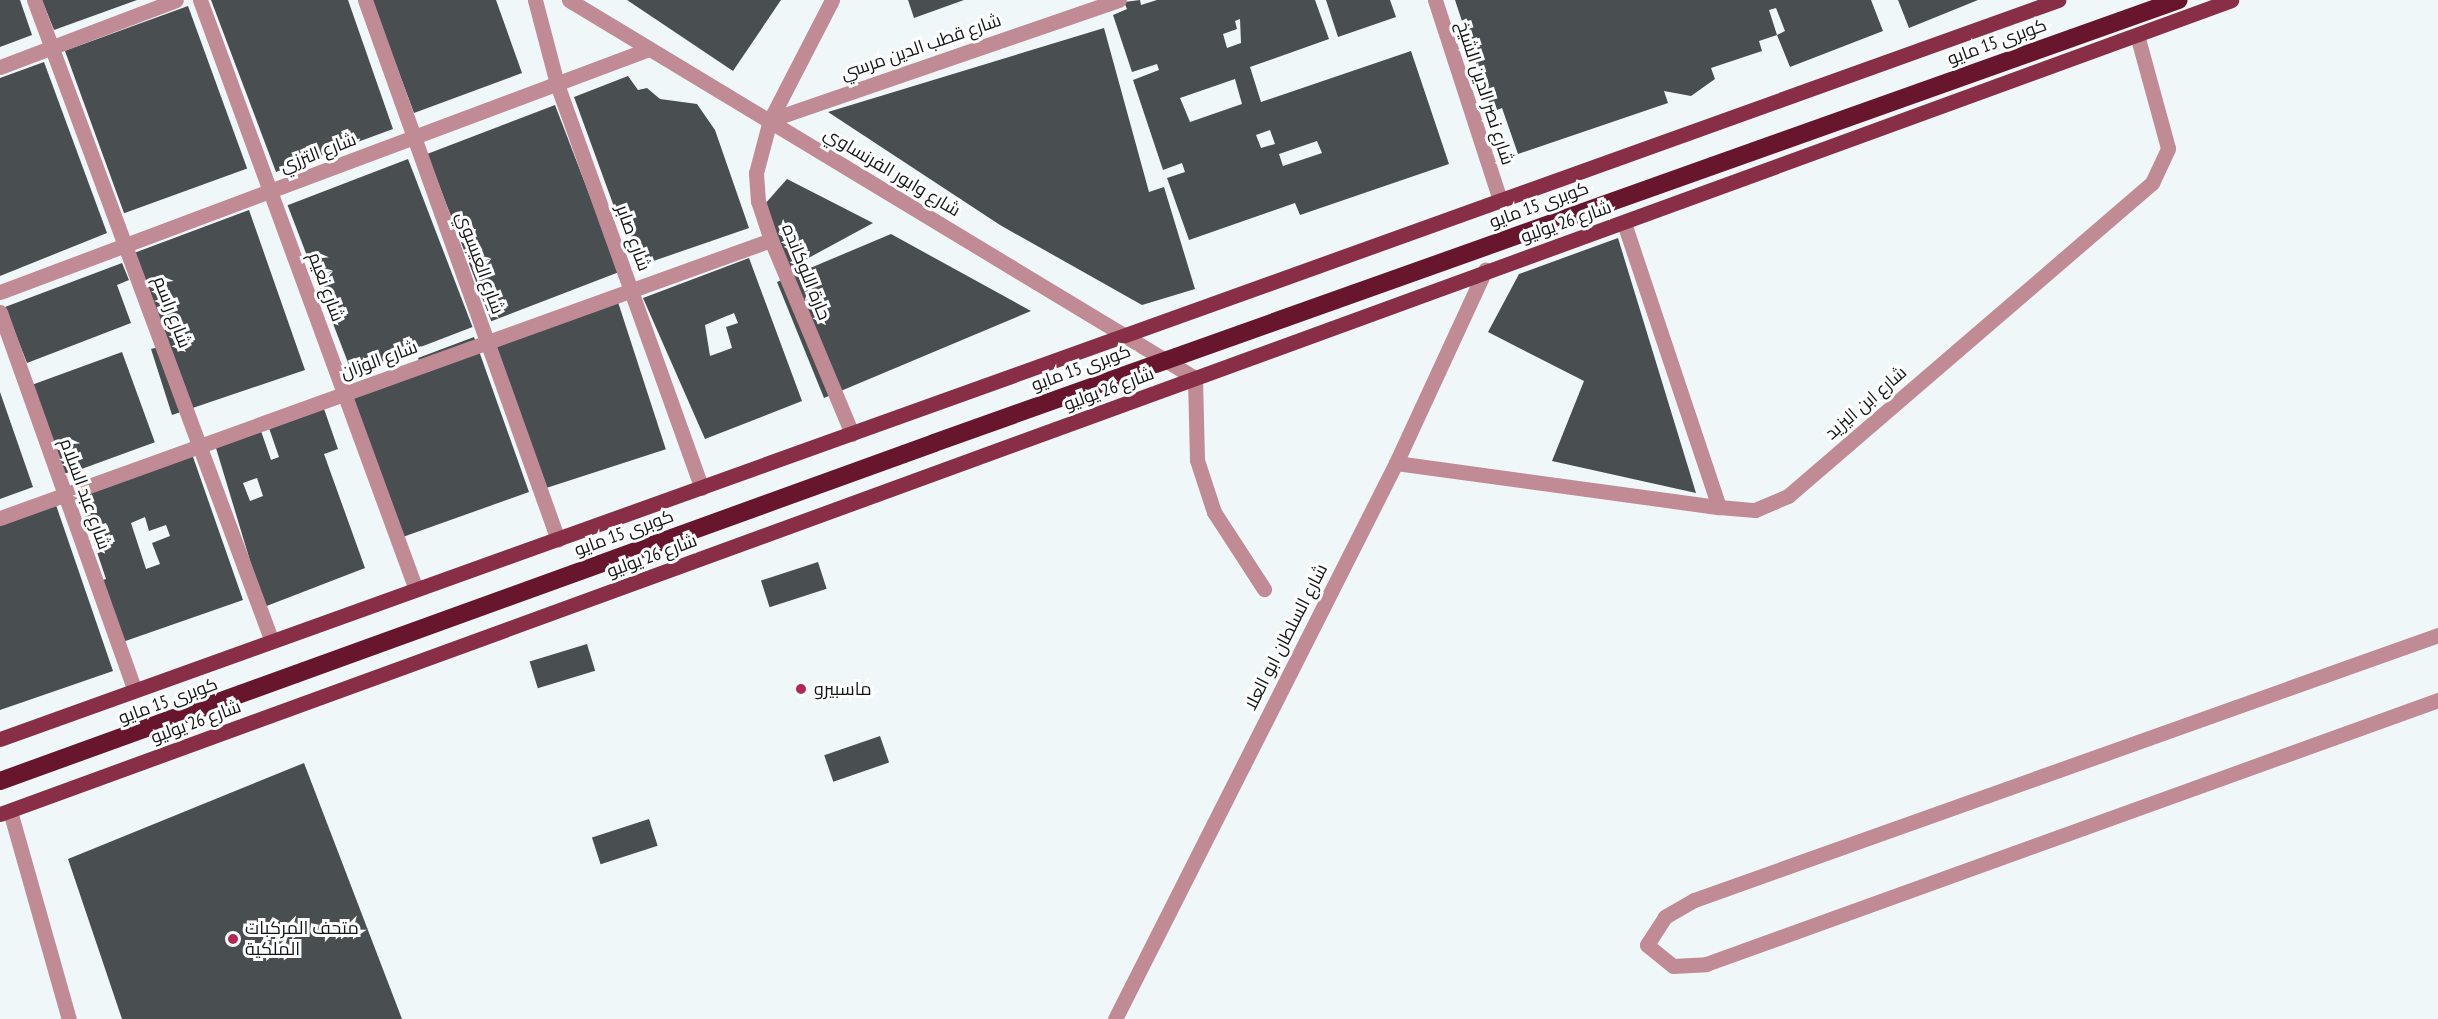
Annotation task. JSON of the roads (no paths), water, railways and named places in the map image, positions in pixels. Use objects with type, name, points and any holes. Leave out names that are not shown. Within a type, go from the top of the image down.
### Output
[{"type":"highway","name":"كوبرى 15 مايو","points":[[0,781],[2179,0]]},
{"type":"main road","points":[[0,739],[134,688],[415,587],[558,540],[1126,338],[1499,197],[2058,0]]},
{"type":"main road","name":"شارع 26 يوليو","points":[[5,812],[1485,270],[1624,223],[2231,0]]},
{"type":"street","name":"شارع راسم","points":[[34,0],[202,445],[271,639]]},
{"type":"street","points":[[0,67],[176,0]]},
{"type":"street","name":"شارع نعيم","points":[[200,0],[415,587]]},
{"type":"street","name":"شارع العيسوي","points":[[365,0],[558,540]]},
{"type":"street","name":"شارع صابر","points":[[535,0],[557,84],[702,488]]},
{"type":"street","name":"شارع وابور الفرنساوي","points":[[569,0],[1195,378]]},
{"type":"street","name":"حارة اللوكانده","points":[[832,0],[770,120],[756,173],[758,201],[771,240],[852,434]]},
{"type":"street","name":"شارع قطب الدين مرسي","points":[[770,120],[1119,0]]},
{"type":"street","name":"شارع نصر الدين الشيخ","points":[[1435,0],[1499,197]]},
{"type":"street","name":"شارع ابن اليزيد","points":[[1396,463],[1719,507],[1755,510],[1788,496],[2152,183],[2168,148],[2137,35]]},
{"type":"street","name":"شارع الترزي","points":[[0,292],[649,50]]},
{"type":"street","points":[[1624,223],[1719,507]]},
{"type":"street","name":"شارع الوزان","points":[[0,518],[771,240]]},
{"type":"street","name":"شارع السلطان ابو العلا","points":[[1115,1019],[1396,463],[1485,270]]},
{"type":"street","name":"شارع عبد السلام","points":[[0,312],[134,688]]},
{"type":"street","points":[[1195,378],[1197,460],[1210,501],[1264,589]]},
{"type":"street","points":[[2438,635],[1694,900],[1665,917],[1647,945],[1673,966],[1706,964],[2438,700]]},
{"type":"street","points":[[5,812],[69,1019]]},
{"type":"place","name":"ماسبيرو","points":[[801,689]]},
{"type":"place","name":"متحف المركبات الملكية","points":[[233,939]]}]
